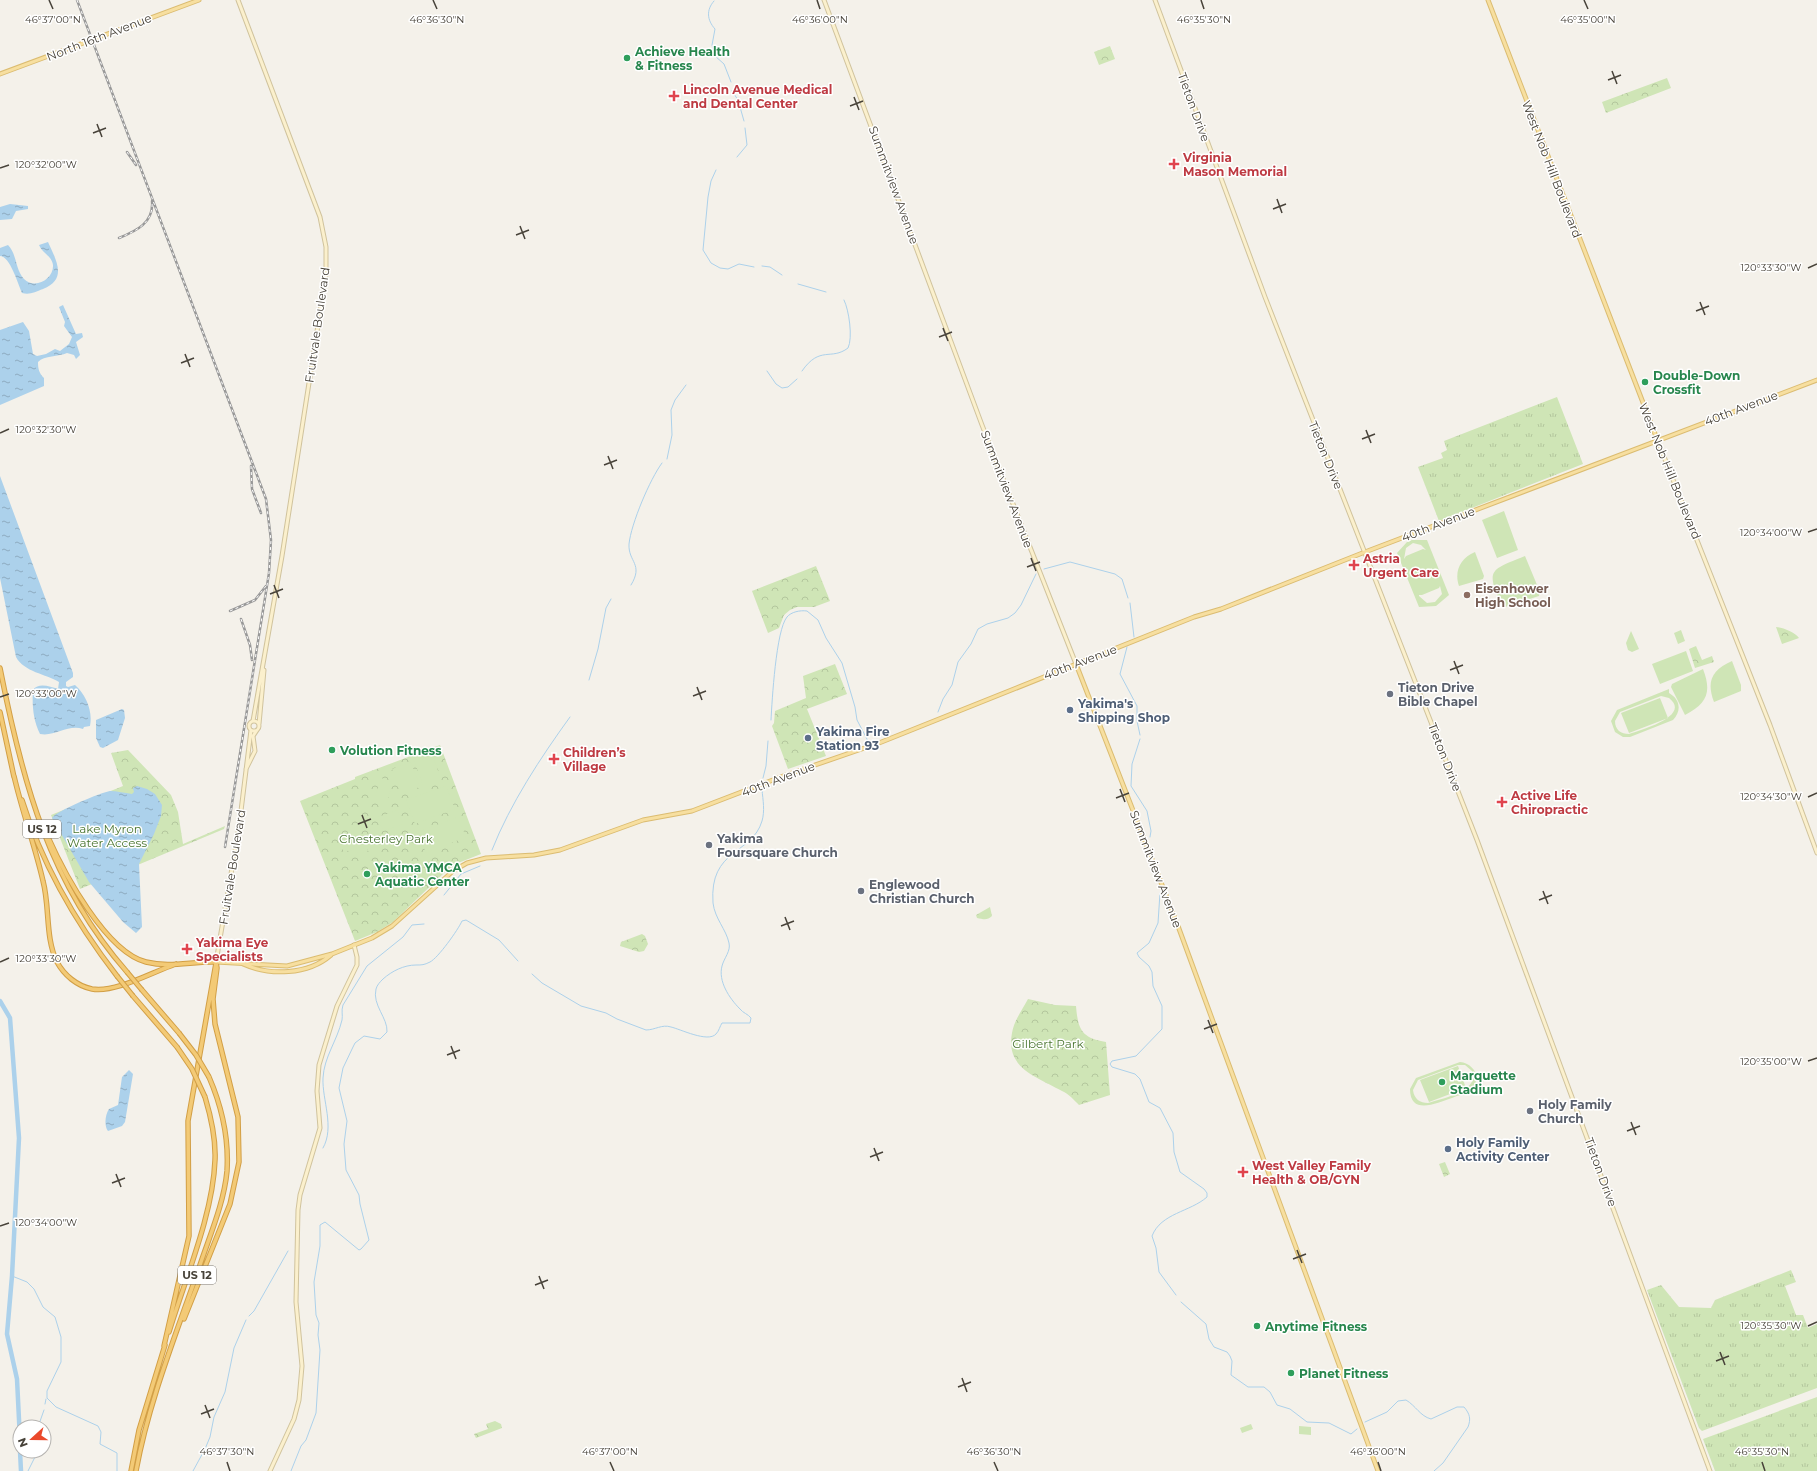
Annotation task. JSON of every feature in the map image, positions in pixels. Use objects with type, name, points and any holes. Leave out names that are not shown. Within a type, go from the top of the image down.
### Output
[{"type":"highway","name":"US 12","points":[[0,668],[16,744],[34,808],[52,853],[73,897],[88,923],[109,951],[196,1055],[209,1077],[220,1104],[226,1131],[226,1172],[219,1207],[147,1422],[136,1471]]},
{"type":"highway","name":"US 12","points":[[0,712],[14,776],[28,818],[50,871],[82,926],[117,976],[177,1047],[192,1070],[205,1097],[214,1135],[214,1181],[208,1206],[139,1430],[131,1471]]},
{"type":"highway","points":[[14,776],[23,813],[44,882],[54,954],[66,974],[86,987],[108,989],[119,987],[176,964]]},
{"type":"highway","points":[[34,808],[66,874],[91,912],[120,947],[138,959],[156,963],[176,964],[216,962]]},
{"type":"highway","points":[[173,1344],[230,1204],[239,1162],[238,1117],[215,1024],[213,999],[217,968],[216,962]]},
{"type":"highway","points":[[164,1346],[190,1236],[187,1138],[189,1115],[216,962]]},
{"type":"main road","name":"North 16th Avenue","points":[[0,74],[199,0]]},
{"type":"main road","name":"Fruitvale Boulevard","points":[[216,962],[239,827],[251,730],[249,724],[253,721],[264,662],[326,274],[326,247],[320,217],[238,0]]},
{"type":"main road","name":"Summitview Avenue","points":[[824,0],[982,425],[1178,926],[1378,1471]]},
{"type":"main road","name":"Tieton Drive","points":[[1155,0],[1258,280],[1478,840],[1710,1471]]},
{"type":"main road","name":"West Nob Hill Boulevard","points":[[1488,0],[1657,440],[1765,711],[1817,853]]},
{"type":"main road","name":"40th Avenue","points":[[332,954],[380,935],[453,871],[467,863],[486,858],[534,855],[560,850],[638,821],[692,811],[786,775],[879,743],[1194,617],[1228,606],[1365,552],[1817,380]]},
{"type":"main road","name":"Fruitvale Boulevard","points":[[245,771],[255,751],[254,736],[259,724],[264,680],[264,662]]},
{"type":"main road","points":[[253,721],[256,721],[259,724]]},
{"type":"main road","points":[[251,730],[257,730]]},
{"type":"main road","points":[[270,1471],[294,1419],[300,1400],[302,1366],[296,1302],[299,1200],[320,1128],[317,1091],[319,1065],[337,1006],[357,965],[354,945]]},
{"type":"main road","points":[[243,964],[264,970],[286,972],[311,966],[326,960],[332,954]]},
{"type":"main road","points":[[216,962],[287,966],[332,954]]},
{"type":"green space","points":[[1110,46],[1115,59],[1099,65],[1094,52]]},
{"type":"green space","points":[[1667,78],[1671,88],[1606,113],[1602,102]]},
{"type":"green space","points":[[1557,397],[1583,464],[1439,521],[1418,467],[1443,458],[1441,453],[1447,450],[1444,441]]},
{"type":"green space","points":[[1504,511],[1518,550],[1497,558],[1482,520]]},
{"type":"green space","points":[[1412,540],[1427,540],[1449,595],[1436,606],[1419,607],[1397,553],[1407,542]],"holes":[[[1413,543],[1421,545],[1426,550],[1423,549],[1406,556],[1404,559],[1406,548]],[[1440,586],[1442,594],[1435,602],[1427,603],[1419,596],[1439,588]]]},
{"type":"green space","points":[[1475,552],[1484,576],[1483,579],[1459,586],[1457,576],[1460,566],[1465,558]]},
{"type":"green space","points":[[1525,556],[1540,592],[1539,596],[1502,608],[1494,586],[1494,573],[1503,565]]},
{"type":"green space","points":[[816,566],[830,601],[814,607],[797,607],[790,610],[784,615],[779,628],[768,633],[752,591]]},
{"type":"green space","points":[[1776,627],[1788,630],[1799,638],[1782,644]]},
{"type":"green space","points":[[1681,630],[1685,641],[1678,644],[1674,633]]},
{"type":"green space","points":[[1631,631],[1639,649],[1632,652],[1628,650],[1626,643]]},
{"type":"green space","points":[[1696,646],[1702,660],[1712,656],[1714,662],[1695,668],[1689,649]]},
{"type":"green space","points":[[1686,651],[1693,671],[1660,684],[1652,664]]},
{"type":"green space","points":[[1732,661],[1741,685],[1741,691],[1714,702],[1711,688],[1712,677],[1715,672],[1725,664]]},
{"type":"green space","points":[[835,664],[847,694],[807,709],[826,756],[788,769],[772,726],[774,723],[775,711],[806,698],[803,676]]},
{"type":"green space","points":[[1703,669],[1707,684],[1706,696],[1703,702],[1685,715],[1671,687],[1672,684]]},
{"type":"green space","points":[[1669,689],[1669,693],[1676,698],[1679,709],[1673,720],[1630,737],[1623,737],[1615,732],[1611,721],[1617,710]],"holes":[[[1661,696],[1669,698],[1674,705],[1674,711],[1670,716],[1662,721],[1653,726],[1629,734],[1623,733],[1617,729],[1615,721],[1620,712]]]},
{"type":"green space","points":[[1660,698],[1668,718],[1629,733],[1621,713]]},
{"type":"green space","name":"Chesterley Park","points":[[440,745],[481,854],[458,863],[443,874],[393,922],[377,932],[355,941],[300,801],[355,779],[355,777]]},
{"type":"green space","name":"Lake Myron Water Access","points":[[128,750],[171,795],[178,812],[183,844],[225,826],[224,829],[80,889],[51,815],[123,786],[111,753]]},
{"type":"green space","points":[[432,754],[441,779],[423,785],[414,761]]},
{"type":"green space","points":[[411,762],[420,787],[402,793],[392,769]]},
{"type":"green space","points":[[381,778],[393,782],[387,801],[375,797]]},
{"type":"green space","points":[[446,786],[455,809],[415,824],[406,800]]},
{"type":"green space","points":[[398,810],[403,824],[383,831],[378,817]]},
{"type":"green space","points":[[458,817],[466,837],[426,853],[418,832]]},
{"type":"green space","points":[[363,839],[365,844],[355,848],[353,842]]},
{"type":"green space","points":[[352,843],[354,849],[344,852],[342,847]]},
{"type":"green space","points":[[366,845],[368,851],[358,855],[356,849]]},
{"type":"green space","points":[[354,850],[357,856],[347,859],[345,853]]},
{"type":"green space","points":[[423,867],[429,871],[418,882],[412,882],[411,874]]},
{"type":"green space","points":[[990,907],[992,916],[990,918],[977,918],[976,915]]},
{"type":"green space","points":[[642,934],[645,936],[648,944],[644,951],[639,952],[620,946],[621,942]]},
{"type":"green space","name":"Gilbert Park","points":[[1028,999],[1055,1005],[1076,1006],[1078,1021],[1082,1031],[1091,1038],[1106,1042],[1110,1095],[1079,1105],[1067,1094],[1034,1076],[1018,1063],[1013,1055],[1011,1045],[1012,1033],[1016,1020]]},
{"type":"green space","points":[[1460,1062],[1469,1065],[1472,1068],[1475,1072],[1477,1080],[1472,1089],[1468,1092],[1425,1106],[1414,1102],[1411,1097],[1410,1089],[1416,1078]],"holes":[[[1458,1065],[1465,1065],[1472,1071],[1473,1078],[1471,1084],[1466,1089],[1451,1096],[1428,1103],[1422,1102],[1416,1098],[1413,1090],[1418,1080]]]},
{"type":"green space","points":[[1458,1066],[1466,1088],[1429,1102],[1420,1080]]},
{"type":"green space","points":[[1445,1162],[1450,1174],[1444,1177],[1439,1164]]},
{"type":"green space","points":[[1791,1270],[1796,1282],[1785,1286],[1796,1315],[1803,1315],[1808,1328],[1817,1324],[1817,1388],[1702,1431],[1699,1428],[1647,1290],[1661,1285],[1679,1307],[1711,1308],[1715,1300]]},
{"type":"green space","points":[[1817,1397],[1817,1471],[1715,1471],[1703,1439]]},
{"type":"green space","points":[[495,1421],[501,1424],[502,1428],[476,1438],[474,1434],[488,1429],[486,1424]]},
{"type":"green space","points":[[1251,1424],[1253,1429],[1242,1433],[1240,1428]]},
{"type":"green space","points":[[1299,1426],[1311,1427],[1311,1435],[1299,1434]]},
{"type":"water","points":[[10,204],[28,206],[28,209],[16,211],[12,219],[0,220],[0,207]]},
{"type":"water","points":[[48,242],[57,262],[58,274],[55,280],[51,285],[43,289],[25,294],[22,293],[10,265],[4,257],[0,256],[0,248],[8,245],[24,279],[28,282],[38,283],[47,278],[52,270],[53,265],[51,259],[39,245]]},
{"type":"water","points":[[63,305],[76,334],[82,333],[83,337],[76,342],[80,355],[76,359],[74,355],[67,353],[44,358],[38,362],[38,367],[44,378],[44,386],[0,405],[0,330],[23,322],[29,331],[33,354],[37,356],[46,354],[55,349],[60,351],[69,344],[72,337],[64,326],[65,322],[59,307]]},
{"type":"water","points":[[0,476],[73,673],[73,677],[66,682],[66,686],[68,687],[75,685],[88,704],[91,720],[90,726],[84,727],[83,729],[72,728],[51,734],[40,734],[34,718],[33,690],[38,686],[48,686],[58,689],[59,682],[24,666],[16,657],[0,578]]},
{"type":"water","points":[[122,709],[124,710],[125,718],[118,740],[103,748],[100,747],[96,738],[96,720]]},
{"type":"water","name":"Lake Myron Water Access","points":[[137,786],[147,789],[155,794],[162,805],[161,816],[154,834],[139,864],[142,927],[136,933],[123,922],[89,882],[52,818],[70,807],[105,792],[113,791],[132,794],[134,792],[133,788]]},
{"type":"water","points":[[129,1070],[133,1074],[125,1122],[122,1126],[108,1131],[106,1123],[107,1114],[109,1109],[118,1105],[122,1077]]},
{"type":"waterway","points":[[714,1],[711,4],[708,15],[710,22],[715,29],[712,45],[715,56],[724,64],[731,82]]},
{"type":"waterway","points":[[732,91],[738,100],[744,121]]},
{"type":"waterway","points":[[737,157],[747,145],[745,128]]},
{"type":"waterway","points":[[716,170],[711,181],[708,197],[703,250],[711,263],[720,268],[728,269],[739,264],[754,267]]},
{"type":"waterway","points":[[762,266],[770,267],[782,275]]},
{"type":"waterway","points":[[798,284],[826,292]]},
{"type":"waterway","points":[[802,371],[814,358],[842,352],[848,348],[850,324],[844,300]]},
{"type":"waterway","points":[[767,371],[776,384],[782,388],[788,387],[797,379]]},
{"type":"waterway","points":[[667,459],[672,435],[671,410],[675,400],[686,385]]},
{"type":"waterway","points":[[631,585],[635,578],[636,568],[629,550],[630,535],[642,502],[657,470],[662,463]]},
{"type":"waterway","points":[[1044,569],[1070,562],[1115,574],[1122,579],[1128,598]]},
{"type":"waterway","points":[[938,712],[943,699],[952,685],[958,662],[971,644],[978,629],[987,624],[1008,618],[1015,613],[1021,605],[1036,574]]},
{"type":"waterway","points":[[589,680],[598,649],[606,608],[611,599]]},
{"type":"waterway","points":[[1130,603],[1134,637]]},
{"type":"waterway","points":[[771,720],[775,666],[783,624],[787,617],[791,614],[799,611],[807,611],[818,620],[826,638],[842,663],[855,707],[857,720],[868,741]]},
{"type":"waterway","points":[[1127,647],[1120,674],[1137,706],[1137,721],[1140,735]]},
{"type":"waterway","points":[[492,850],[517,798],[548,748],[570,717]]},
{"type":"waterway","points":[[1140,739],[1132,764],[1131,786],[1147,811],[1151,831],[1150,837]]},
{"type":"waterway","points":[[763,778],[766,766],[768,741]]},
{"type":"waterway","points":[[532,974],[542,983],[581,1006],[606,1013],[617,1019],[646,1030],[668,1026],[694,1035],[707,1037],[716,1034],[722,1023],[750,1023],[751,1018],[732,1000],[723,983],[721,972],[728,952],[729,943],[726,933],[718,919],[713,903],[714,885],[718,872],[724,862],[750,840],[757,832],[762,821],[764,806],[762,790]]},
{"type":"waterway","points":[[444,895],[461,874],[480,866]]},
{"type":"waterway","points":[[1160,893],[1158,923],[1149,943],[1137,953],[1139,957],[1149,966],[1152,972],[1153,986],[1162,1006],[1162,1029],[1136,1056],[1112,1061],[1110,1064],[1112,1067],[1135,1074],[1140,1079],[1149,1102],[1160,1108],[1173,1133],[1174,1152],[1180,1172],[1204,1189],[1207,1193],[1207,1197],[1200,1202],[1162,1222],[1156,1228],[1152,1236],[1156,1248],[1159,1272],[1176,1295]]},
{"type":"waterway","points":[[291,1471],[301,1446],[306,1440],[316,1413],[320,1350],[318,1335],[319,1323],[316,1315],[314,1282],[320,1246],[320,1225],[325,1222],[359,1250],[369,1240],[359,1195],[346,1170],[344,1144],[347,1121],[339,1088],[343,1068],[355,1043],[364,1036],[380,1039],[387,1032],[387,1027],[376,1000],[376,988],[390,973],[407,966],[425,964],[434,959],[448,943],[462,921],[466,920],[499,940],[518,961]]},
{"type":"waterway","points":[[323,1148],[328,1131],[323,1086],[324,1070],[328,1056],[340,1028],[343,1005],[367,966],[403,937],[412,925],[424,924]]},
{"type":"waterway","points":[[0,1001],[10,1018],[19,1138],[12,1276],[7,1334],[17,1379],[19,1419]]},
{"type":"waterway","points":[[249,1316],[254,1311],[288,1251]]},
{"type":"waterway","points":[[12,1276],[27,1282],[34,1289],[43,1307],[55,1317],[61,1337],[61,1362],[47,1391],[47,1398],[56,1407],[98,1426],[101,1432],[100,1444],[117,1453],[117,1471]]},
{"type":"waterway","points":[[1181,1302],[1206,1324],[1209,1339],[1214,1347],[1227,1352],[1230,1356],[1232,1361],[1231,1375],[1248,1387],[1264,1387],[1270,1392],[1277,1405],[1290,1409],[1307,1422],[1329,1423],[1351,1434],[1357,1429]]},
{"type":"waterway","points":[[193,1471],[210,1437],[214,1417],[225,1392],[234,1348],[246,1320]]},
{"type":"waterway","points":[[45,1404],[46,1399]]},
{"type":"waterway","points":[[1365,1422],[1387,1412],[1398,1401],[1406,1400],[1424,1416],[1431,1419],[1457,1407],[1464,1407],[1468,1412],[1468,1427],[1443,1463],[1434,1471]]},
{"type":"waterway","points":[[41,1419],[44,1410]]},
{"type":"waterway","points":[[20,1459],[21,1471]]},
{"type":"waterway","points":[[28,1471],[34,1459]]},
{"type":"railway","points":[[77,0],[266,499],[271,540],[269,573],[225,847]]},
{"type":"railway","points":[[127,152],[136,165]]},
{"type":"railway","points":[[119,238],[137,229],[147,221],[152,209],[152,201]]},
{"type":"railway","points":[[251,466],[252,489],[261,513]]},
{"type":"railway","points":[[230,611],[255,600],[266,586]]},
{"type":"railway","points":[[241,619],[250,645],[252,660]]},
{"type":"place","name":"Achieve Health & Fitness","points":[[627,58]]},
{"type":"place","name":"Lincoln Avenue Medical and Dental Center","points":[[674,96]]},
{"type":"place","name":"Virginia Mason Memorial","points":[[1174,164]]},
{"type":"place","name":"Double-Down Crossfit","points":[[1645,382]]},
{"type":"place","name":"Astria Urgent Care","points":[[1354,565]]},
{"type":"place","name":"Eisenhower High School","points":[[1467,595]]},
{"type":"place","name":"Tieton Drive Bible Chapel","points":[[1390,694]]},
{"type":"place","name":"Yakima's Shipping Shop","points":[[1070,710]]},
{"type":"place","name":"Yakima Fire Station 93","points":[[808,738]]},
{"type":"place","name":"Volution Fitness","points":[[332,750]]},
{"type":"place","name":"Children’s Village","points":[[554,759]]},
{"type":"place","name":"Active Life Chiropractic","points":[[1502,802]]},
{"type":"place","name":"Yakima Foursquare Church","points":[[709,845]]},
{"type":"place","name":"Yakima YMCA Aquatic Center","points":[[367,874]]},
{"type":"place","name":"Englewood Christian Church","points":[[861,891]]},
{"type":"place","name":"Yakima Eye Specialists","points":[[187,949]]},
{"type":"place","name":"Marquette Stadium","points":[[1442,1082]]},
{"type":"place","name":"Holy Family Church","points":[[1530,1111]]},
{"type":"place","name":"Holy Family Activity Center","points":[[1448,1149]]},
{"type":"place","name":"West Valley Family Health & OB/GYN","points":[[1243,1172]]},
{"type":"place","name":"Anytime Fitness","points":[[1257,1326]]},
{"type":"place","name":"Planet Fitness","points":[[1291,1373]]}]
